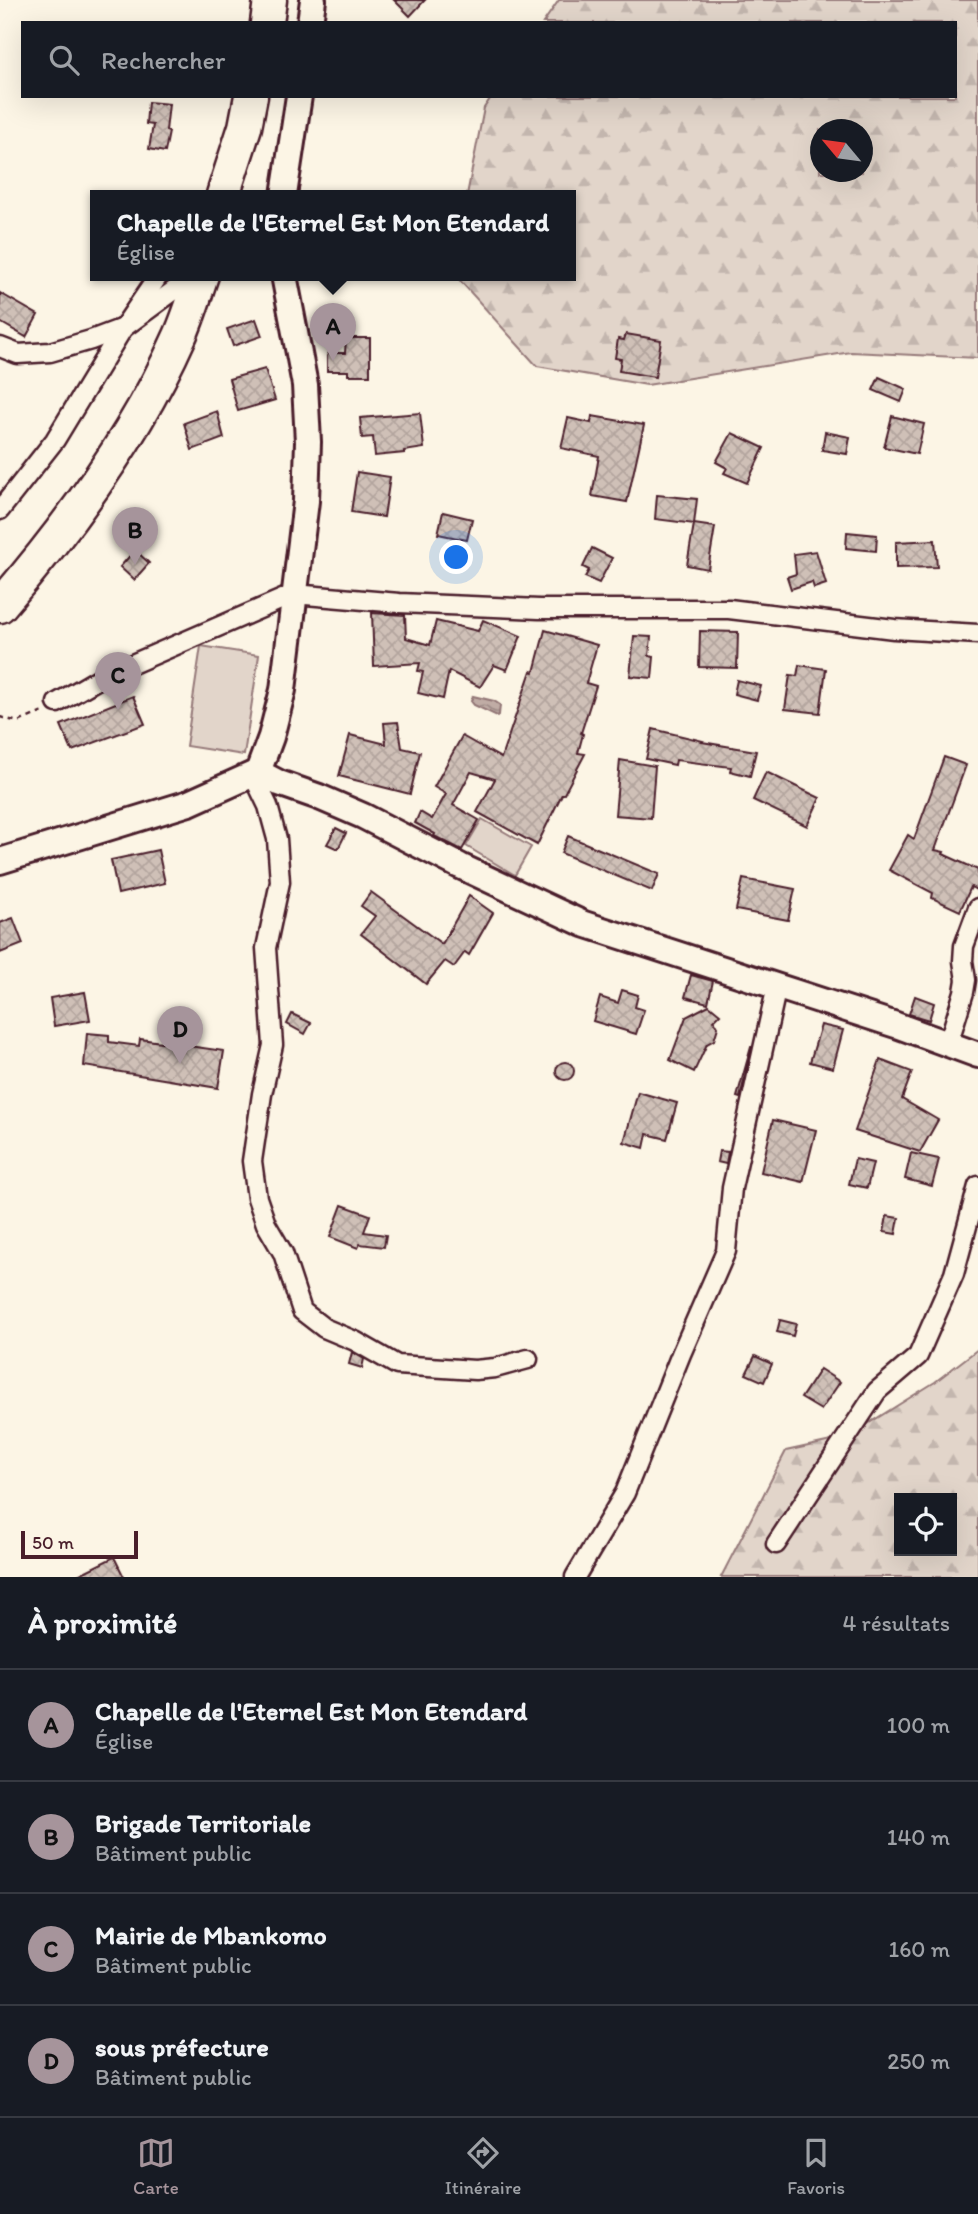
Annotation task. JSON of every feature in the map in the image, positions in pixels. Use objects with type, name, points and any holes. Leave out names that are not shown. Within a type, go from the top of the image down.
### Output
[{"type":"highway","points":[[267,21],[270,0]]},
{"type":"highway","points":[[225,190],[245,127],[251,98]]},
{"type":"highway","points":[[0,606],[44,555],[96,483],[131,426],[180,335],[200,281]]},
{"type":"street","points":[[310,21],[313,0]]},
{"type":"street","points":[[285,190],[299,98]]},
{"type":"street","points":[[211,190],[245,127]]},
{"type":"street","points":[[0,510],[55,440],[155,281]]},
{"type":"street","points":[[0,347],[18,354],[50,352],[91,341],[123,328],[187,281]]},
{"type":"street","points":[[285,281],[305,385],[308,442],[306,500],[282,690],[271,737],[256,774],[277,839],[280,882],[266,948],[272,1045],[252,1161],[257,1198],[266,1224],[283,1253],[302,1311],[324,1328],[355,1340],[397,1365],[475,1370],[495,1368],[528,1359]]},
{"type":"street","points":[[57,703],[100,678],[294,594],[399,603],[539,609],[729,610],[894,629],[978,634]]},
{"type":"street","points":[[0,861],[189,803],[256,774],[363,816],[471,872],[584,924],[978,1055]]},
{"type":"street","points":[[948,1044],[966,980],[964,946],[978,908]]},
{"type":"street","points":[[575,1577],[625,1493],[726,1251],[732,1188],[777,986]]},
{"type":"street","points":[[776,1544],[877,1391],[918,1356],[954,1274],[978,1186]]},
{"type":"path","points":[[0,717],[18,722],[42,713],[57,703]]},
{"type":"green space","points":[[559,0],[978,0],[978,358],[851,352],[647,385],[537,366],[460,281],[576,281],[576,190],[468,190],[484,108],[491,98],[957,98],[957,21],[544,21]]},
{"type":"green space","points":[[201,646],[259,655],[244,755],[186,746]]},
{"type":"green space","points":[[482,819],[531,847],[515,875],[466,846]]},
{"type":"green space","points":[[978,1349],[978,1577],[721,1577],[786,1451],[845,1438],[935,1382]]},
{"type":"water","points":[[473,696],[500,705],[499,715],[474,705],[471,701]]},
{"type":"building","points":[[394,0],[425,0],[410,16]]},
{"type":"building","points":[[148,102],[169,104],[166,131],[169,132],[165,152],[149,149],[153,125],[146,124]]},
{"type":"building","points":[[0,293],[38,315],[26,337],[0,322]]},
{"type":"building","points":[[256,319],[262,336],[233,346],[227,329]]},
{"type":"building","points":[[626,334],[661,340],[655,377],[619,371],[621,359],[615,358],[618,339],[624,340]]},
{"type":"building","points":[[346,338],[370,338],[370,375],[327,371],[327,356],[329,353],[345,353]]},
{"type":"building","points":[[265,369],[275,400],[238,411],[229,379]]},
{"type":"building","points":[[879,377],[906,389],[901,402],[873,390]]},
{"type":"building","points":[[217,411],[224,438],[192,450],[184,423]]},
{"type":"building","points":[[420,413],[424,448],[375,456],[373,437],[362,438],[360,418]]},
{"type":"building","points":[[592,416],[644,425],[627,502],[592,496],[599,456],[561,448],[568,418],[591,423]]},
{"type":"building","points":[[892,416],[924,424],[917,454],[884,447]]},
{"type":"building","points":[[825,432],[850,437],[847,454],[822,450]]},
{"type":"building","points":[[732,433],[764,448],[747,483],[724,473],[727,468],[716,462]]},
{"type":"building","points":[[357,472],[390,477],[384,517],[351,512]]},
{"type":"building","points":[[657,495],[697,499],[694,524],[655,519]]},
{"type":"building","points":[[443,512],[472,519],[467,540],[438,534]]},
{"type":"building","points":[[694,524],[715,527],[708,569],[687,565]]},
{"type":"building","points":[[847,532],[877,535],[876,551],[846,548]]},
{"type":"building","points":[[935,540],[937,567],[896,568],[896,542]]},
{"type":"building","points":[[592,548],[612,558],[599,583],[585,577],[589,570],[583,567]]},
{"type":"building","points":[[135,550],[149,563],[134,580],[120,567]]},
{"type":"building","points":[[816,551],[826,584],[814,588],[812,582],[791,589],[787,577],[796,574],[794,554]]},
{"type":"building","points":[[372,613],[405,615],[406,638],[430,645],[436,621],[478,631],[483,620],[521,636],[507,670],[494,665],[480,687],[449,671],[443,699],[418,693],[423,672],[418,671],[420,663],[374,666]]},
{"type":"building","points":[[545,630],[597,645],[586,683],[596,686],[581,733],[583,734],[578,753],[585,754],[537,845],[477,812],[495,779],[471,772],[453,805],[479,820],[462,850],[415,823],[420,812],[432,819],[446,794],[434,787],[462,736],[501,758],[531,671],[534,672]]},
{"type":"building","points":[[700,631],[738,632],[737,668],[699,667]]},
{"type":"building","points":[[634,636],[651,637],[649,656],[654,657],[652,678],[630,676]]},
{"type":"building","points":[[799,665],[826,669],[820,713],[785,709],[790,675],[797,676]]},
{"type":"building","points":[[737,680],[761,686],[757,700],[734,694]]},
{"type":"building","points":[[133,696],[145,724],[72,751],[61,725]]},
{"type":"building","points":[[398,722],[402,748],[420,752],[410,794],[339,776],[350,735],[386,744],[384,723]]},
{"type":"building","points":[[653,729],[702,742],[756,751],[750,776],[730,771],[731,767],[676,760],[675,765],[646,759]]},
{"type":"building","points":[[944,757],[966,765],[935,850],[978,870],[978,891],[971,887],[960,911],[932,898],[933,893],[889,870],[908,835],[914,839]]},
{"type":"building","points":[[620,760],[655,766],[651,818],[615,815]]},
{"type":"building","points":[[766,772],[820,798],[807,826],[753,800]]},
{"type":"building","points":[[336,828],[346,833],[338,849],[327,844]]},
{"type":"building","points":[[568,836],[659,874],[652,891],[561,853]]},
{"type":"building","points":[[158,850],[165,883],[118,894],[111,860]]},
{"type":"building","points":[[743,879],[795,889],[788,920],[736,910]]},
{"type":"building","points":[[371,892],[442,944],[469,896],[493,913],[469,955],[465,952],[454,967],[445,961],[426,984],[361,934],[375,916],[361,906]]},
{"type":"building","points":[[13,918],[23,944],[0,953],[0,923]]},
{"type":"building","points":[[691,975],[713,981],[708,1003],[685,997]]},
{"type":"building","points":[[622,990],[638,995],[635,1007],[644,1010],[636,1034],[593,1021],[600,997],[618,1003]]},
{"type":"building","points":[[85,992],[90,1020],[54,1026],[50,998]]},
{"type":"building","points":[[915,996],[934,1003],[929,1020],[909,1014]]},
{"type":"building","points":[[709,1005],[720,1014],[714,1020],[718,1027],[714,1040],[707,1044],[694,1072],[670,1060],[686,1017]]},
{"type":"building","points":[[292,1014],[311,1023],[305,1034],[287,1024]]},
{"type":"building","points":[[821,1025],[843,1030],[833,1068],[810,1062]]},
{"type":"building","points":[[87,1033],[109,1035],[109,1042],[139,1046],[140,1039],[224,1051],[218,1088],[84,1066]]},
{"type":"building","points":[[752,1047],[740,1098],[737,1097]]},
{"type":"building","points":[[880,1060],[912,1072],[902,1099],[938,1120],[920,1152],[855,1131]]},
{"type":"building","points":[[561,1062],[569,1062],[574,1071],[572,1078],[561,1080],[556,1075],[556,1067]]},
{"type":"building","points":[[638,1092],[677,1103],[667,1139],[647,1134],[644,1148],[624,1142]]},
{"type":"building","points":[[773,1120],[816,1130],[803,1182],[761,1172]]},
{"type":"building","points":[[719,1151],[728,1152],[726,1164],[717,1162]]},
{"type":"building","points":[[911,1153],[939,1159],[932,1186],[905,1179]]},
{"type":"building","points":[[855,1159],[873,1163],[867,1188],[849,1184]]},
{"type":"building","points":[[342,1205],[370,1215],[364,1232],[386,1235],[384,1247],[360,1244],[358,1248],[330,1237]]},
{"type":"building","points":[[887,1216],[899,1218],[896,1234],[884,1232]]},
{"type":"building","points":[[780,1320],[796,1324],[793,1336],[777,1332]]},
{"type":"building","points":[[352,1352],[364,1359],[362,1368],[349,1364]]},
{"type":"building","points":[[755,1356],[772,1364],[764,1382],[746,1374]]},
{"type":"building","points":[[820,1369],[840,1382],[821,1410],[801,1398]]},
{"type":"building","points":[[114,1557],[124,1577],[74,1577]]},
{"type":"place","name":"Chapelle de l'Eternel Est Mon Etendard","points":[[333,361]]},
{"type":"place","name":"Brigade Territoriale","points":[[135,565]]},
{"type":"place","name":"Mairie de Mbankomo","points":[[118,710]]},
{"type":"place","name":"sous préfecture","points":[[180,1064]]}]
